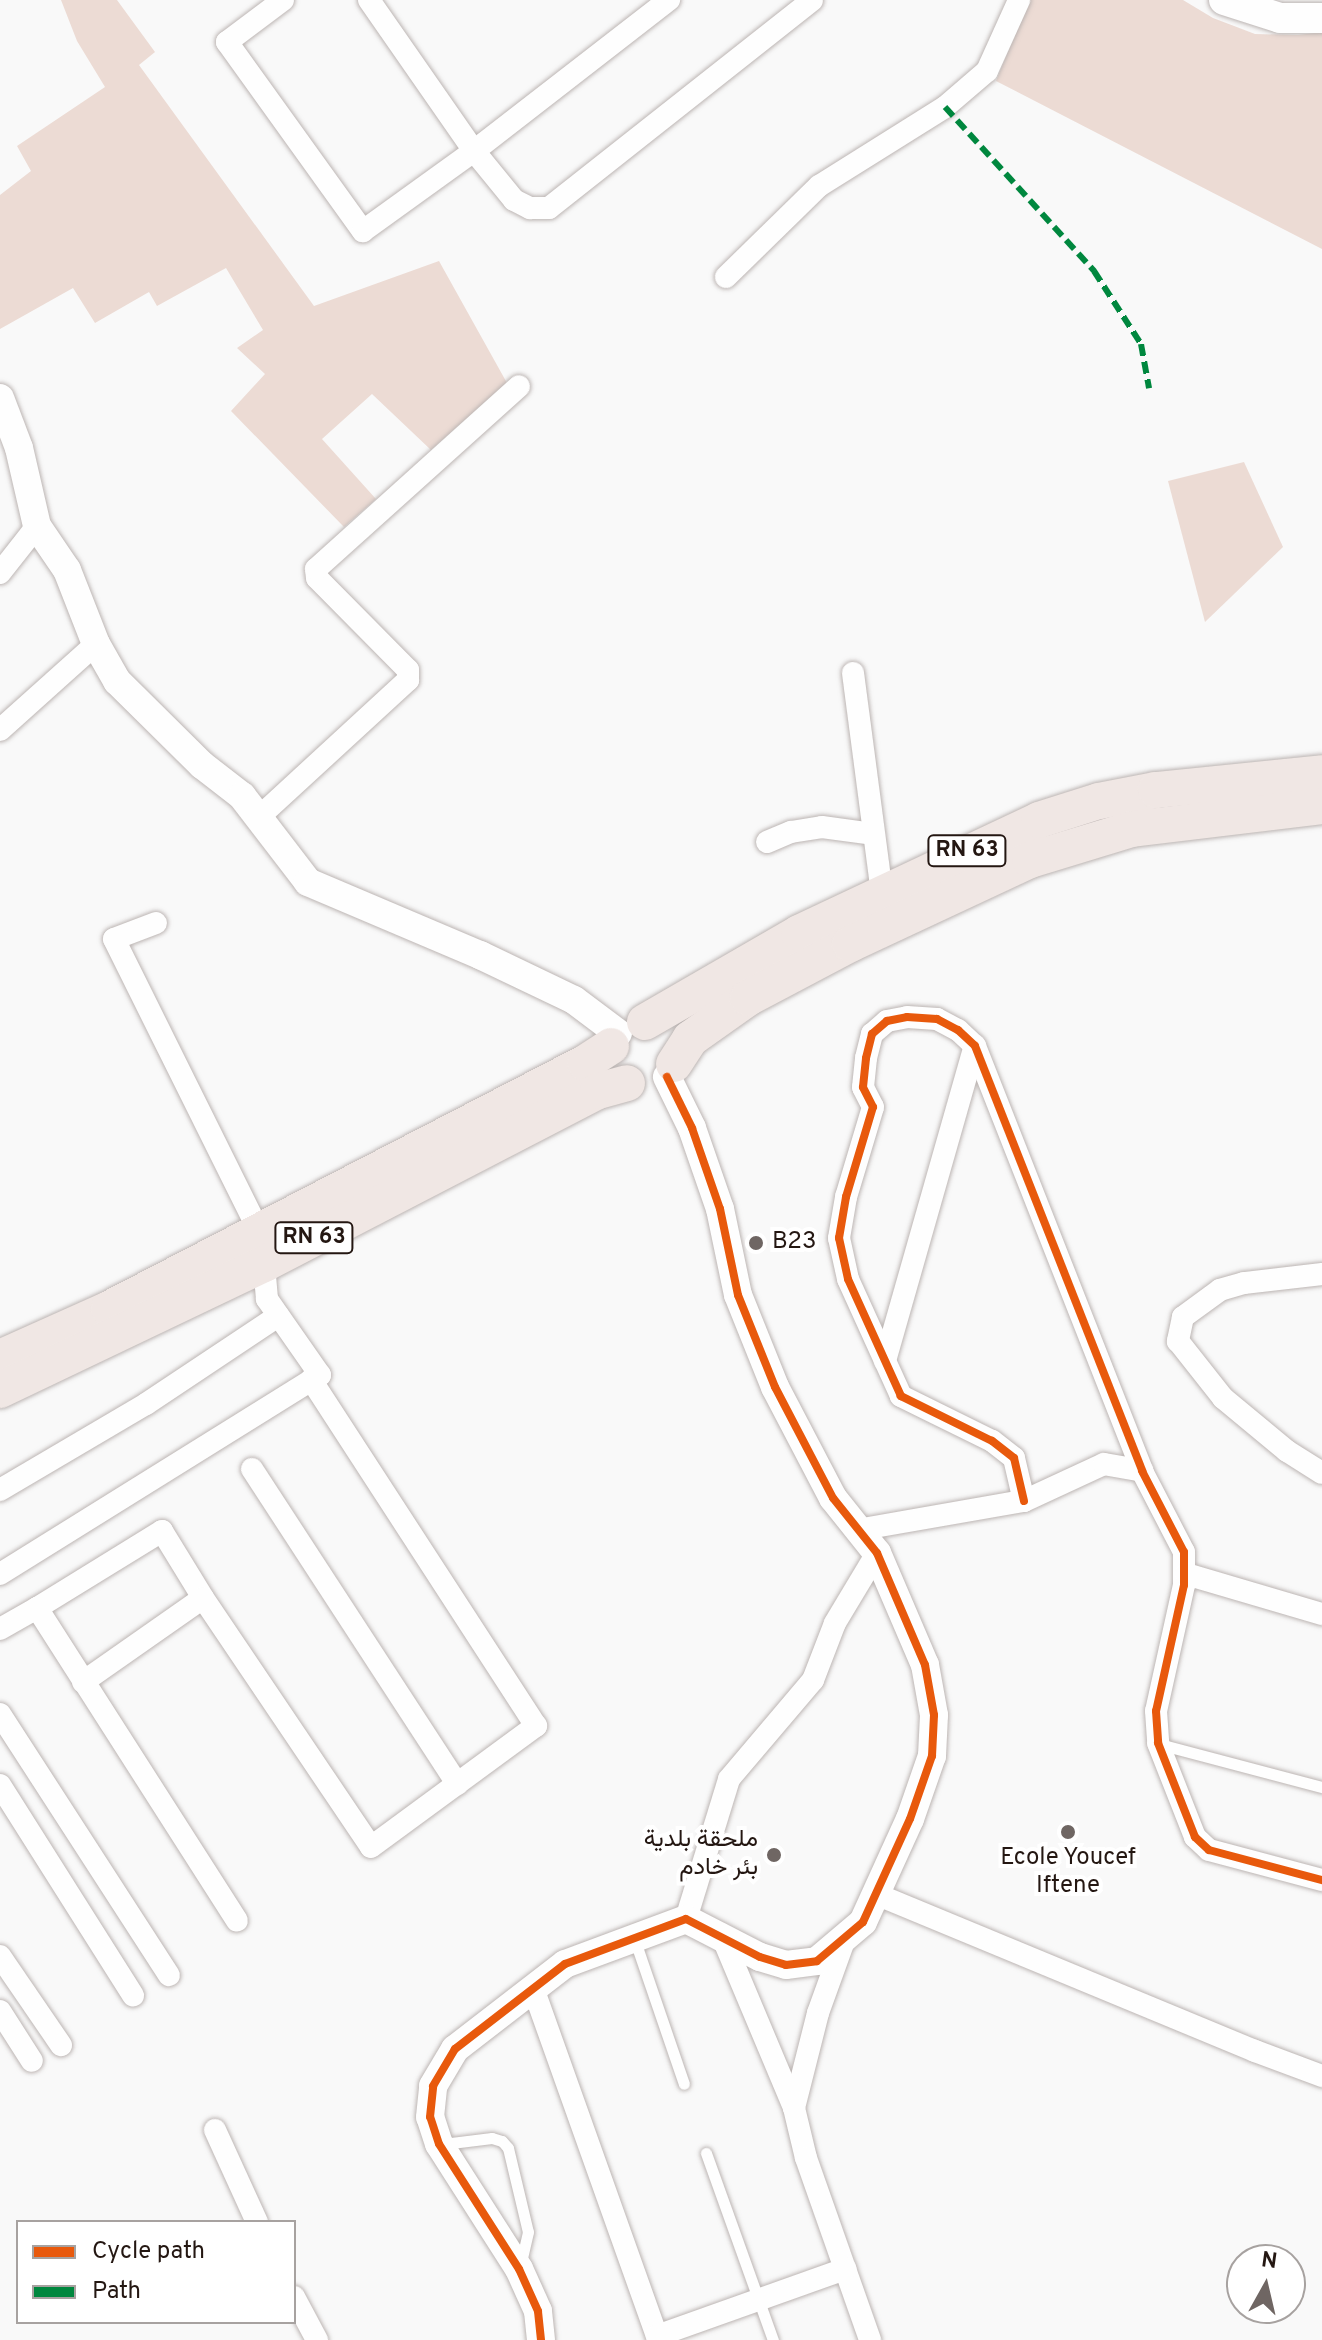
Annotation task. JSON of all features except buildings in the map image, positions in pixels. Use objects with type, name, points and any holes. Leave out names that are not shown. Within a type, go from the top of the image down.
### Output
[{"type":"highway","name":"RN 63","points":[[0,1390],[262,1248],[585,1063],[625,1034],[799,933],[882,893],[1039,820],[1099,801],[1156,790],[1322,773]]},
{"type":"highway","name":"RN 63","points":[[0,1358],[109,1309],[262,1248],[598,1091],[627,1083],[641,1087],[655,1085],[671,1070],[690,1039],[748,998],[850,944],[1030,860],[1132,829],[1322,806]]},
{"type":"highway","points":[[627,1083],[616,1074],[611,1060],[625,1034],[659,1026],[670,1036],[675,1049],[671,1070]]},
{"type":"main road","points":[[1224,0],[1280,18],[1322,18]]},
{"type":"street","points":[[283,0],[227,42],[363,231],[474,151],[669,0]]},
{"type":"street","points":[[369,0],[474,151],[514,200],[530,208],[549,208],[812,0]]},
{"type":"street","points":[[726,277],[819,186],[945,107],[987,71],[1019,0]]},
{"type":"street","points":[[258,818],[408,680],[408,670],[317,578],[316,569],[519,386]]},
{"type":"street","points":[[0,398],[19,448],[37,526],[67,570],[96,644],[117,681],[202,765],[242,796],[308,882],[494,961],[574,1000],[625,1034]]},
{"type":"street","points":[[0,573],[37,526]]},
{"type":"street","points":[[0,730],[96,644]]},
{"type":"street","points":[[853,673],[882,893]]},
{"type":"street","points":[[767,842],[791,832],[822,827],[873,834]]},
{"type":"street","points":[[0,1574],[320,1375],[267,1299],[262,1248],[114,939],[156,923]]},
{"type":"street","points":[[1024,1501],[1014,1458],[992,1441],[901,1396],[848,1279],[839,1238],[846,1197],[873,1107],[863,1087],[872,1034],[887,1021],[907,1017],[937,1019],[958,1030],[975,1046],[1142,1471],[1178,1536],[1186,1574],[1156,1711],[1158,1743],[1191,1829],[1209,1850],[1322,1880]]},
{"type":"street","points":[[885,1361],[975,1046]]},
{"type":"street","points":[[541,2340],[538,2311],[519,2269],[439,2144],[430,2117],[433,2086],[455,2049],[565,1964],[686,1919],[721,1934],[760,1957],[786,1965],[817,1961],[863,1922],[910,1819],[932,1756],[934,1715],[925,1665],[877,1553],[833,1498],[775,1387],[738,1295],[720,1209],[671,1070]]},
{"type":"street","points":[[1322,1274],[1244,1283],[1220,1290],[1183,1317],[1178,1341],[1223,1398],[1287,1451],[1322,1473]]},
{"type":"street","points":[[0,1490],[146,1404],[278,1316]]},
{"type":"street","points":[[0,1629],[162,1531],[203,1598],[371,1847],[536,1726],[311,1380]]},
{"type":"street","points":[[857,1530],[1024,1501],[1104,1464],[1142,1471]]},
{"type":"street","points":[[252,1469],[457,1784]]},
{"type":"street","points":[[686,1919],[729,1779],[813,1680],[835,1623],[877,1553]]},
{"type":"street","points":[[1186,1574],[1322,1614]]},
{"type":"street","points":[[83,1682],[203,1598]]},
{"type":"street","points":[[37,1608],[237,1921]]},
{"type":"street","points":[[0,1714],[169,1975]]},
{"type":"street","points":[[0,1785],[133,1995]]},
{"type":"street","points":[[876,1894],[1322,2076]]},
{"type":"street","points":[[721,1934],[794,2108],[806,2158],[870,2340]]},
{"type":"street","points":[[794,2108],[818,2013],[844,1941]]},
{"type":"street","points":[[0,1956],[61,2045]]},
{"type":"street","points":[[533,1988],[658,2338],[845,2269]]},
{"type":"street","points":[[0,2011],[32,2061]]},
{"type":"street","points":[[215,2130],[256,2220]]},
{"type":"street","points":[[296,2301],[317,2340]]},
{"type":"lane","points":[[1158,1743],[1322,1787]]},
{"type":"lane","points":[[634,1938],[684,2084]]},
{"type":"lane","points":[[439,2144],[492,2138],[502,2141],[508,2148],[528,2232],[519,2269]]},
{"type":"lane","points":[[706,2153],[773,2340]]},
{"type":"shaded area","points":[[61,0],[117,0],[155,52],[139,65],[314,306],[439,261],[507,383],[431,450],[372,394],[322,439],[376,499],[344,527],[231,411],[265,374],[237,348],[263,330],[226,268],[157,306],[149,292],[95,323],[73,288],[0,329],[0,195],[31,171],[17,146],[105,87],[77,41]]},
{"type":"shaded area","points":[[1029,0],[1183,0],[1213,18],[1255,34],[1322,32],[1322,249],[996,81]]},
{"type":"shaded area","points":[[1244,462],[1283,547],[1205,622],[1168,481]]},
{"type":"marked path","points":[[945,107],[1094,271],[1141,344],[1149,388]]},
{"type":"cycle path","points":[[1024,1501],[1014,1458],[992,1441],[901,1396],[848,1279],[839,1238],[846,1197],[873,1107],[863,1087],[866,1058],[872,1034],[887,1021],[907,1017],[937,1019],[958,1030],[975,1046],[1142,1471],[1184,1552],[1184,1585],[1156,1711],[1158,1743],[1195,1837],[1209,1850],[1322,1880]]},
{"type":"cycle path","points":[[541,2340],[538,2311],[519,2269],[439,2144],[430,2117],[433,2086],[455,2049],[565,1964],[686,1919],[760,1957],[786,1965],[817,1961],[863,1922],[910,1819],[932,1756],[934,1715],[925,1665],[877,1553],[833,1498],[775,1387],[738,1295],[720,1209],[692,1128],[667,1077]]},
{"type":"place","name":"B23","points":[[756,1243]]},
{"type":"place","name":"Ecole Youcef Iftene","points":[[1068,1832]]},
{"type":"place","name":"ملحقة بلدية بئر خادم","points":[[774,1855]]}]
